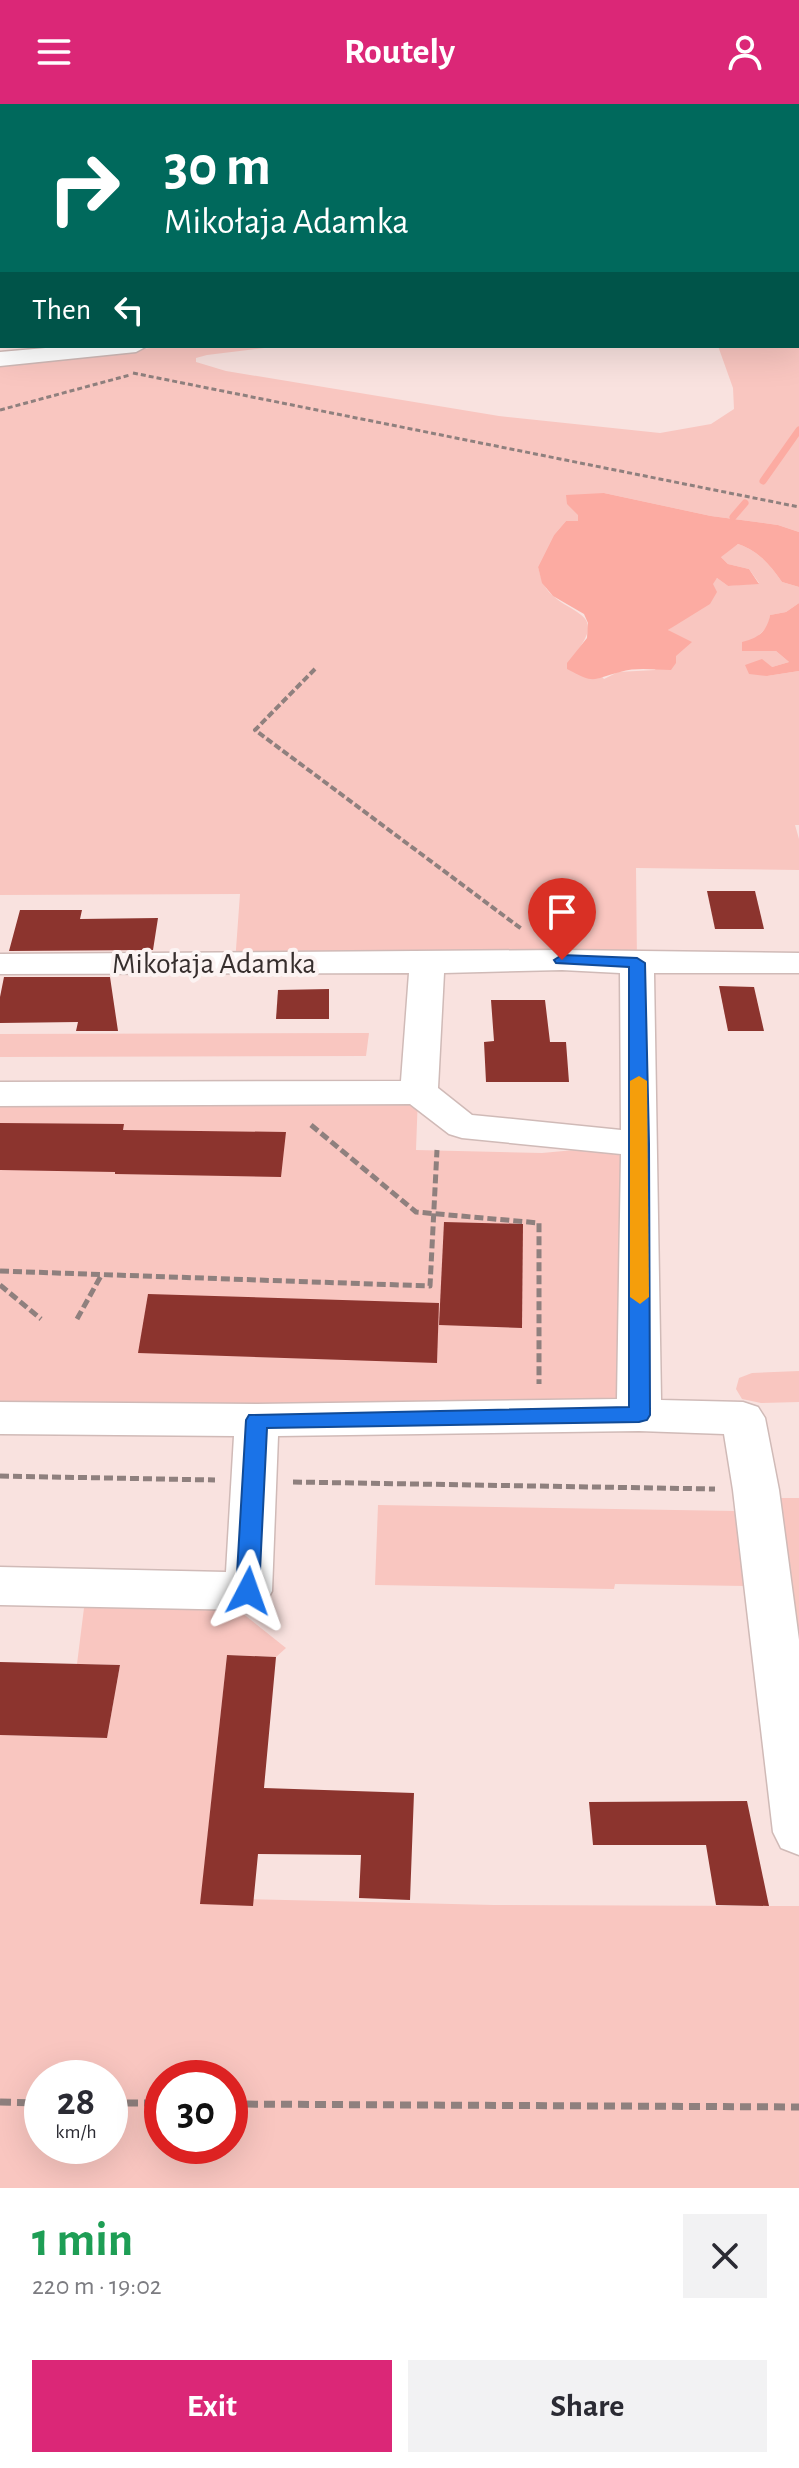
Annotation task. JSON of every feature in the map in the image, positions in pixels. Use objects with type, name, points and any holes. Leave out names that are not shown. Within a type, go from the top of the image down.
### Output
[{"type":"street","points":[[0,359],[114,348]]},
{"type":"street","name":"Mikołaja Adamka","points":[[0,964],[562,960],[799,963]]},
{"type":"street","points":[[419,1092],[427,963]]},
{"type":"street","points":[[637,963],[639,1415]]},
{"type":"street","points":[[0,1094],[419,1092],[462,1126],[640,1144]]},
{"type":"street","points":[[0,1418],[257,1420],[639,1415],[743,1418],[756,1490],[799,1832]]},
{"type":"street","points":[[0,1586],[248,1591],[257,1420]]},
{"type":"path","points":[[70,352],[80,362],[799,507]]},
{"type":"path","points":[[0,410],[136,373]]},
{"type":"path","points":[[315,669],[255,730],[562,960]]},
{"type":"path","points":[[307,1121],[416,1212],[539,1223],[539,1391]]},
{"type":"path","points":[[0,1271],[430,1286],[437,1150]]},
{"type":"path","points":[[77,1319],[102,1274]]},
{"type":"path","points":[[0,1285],[41,1319]]},
{"type":"path","points":[[0,1476],[756,1490]]},
{"type":"path","points":[[0,2102],[24,2103]]},
{"type":"path","points":[[248,2104],[799,2107]]},
{"type":"shaded area","points":[[151,348],[265,348],[207,355],[196,358],[196,362],[226,371],[499,416],[660,433],[711,424],[734,409],[733,388],[719,348],[799,348],[799,532],[778,525],[711,516],[604,493],[578,515],[578,521],[566,521],[554,535],[538,567],[549,592],[587,622],[588,629],[578,650],[604,679],[618,672],[655,670],[673,635],[668,630],[683,619],[717,578],[728,586],[759,583],[749,569],[728,564],[720,556],[738,544],[763,559],[782,582],[799,587],[799,603],[786,612],[770,615],[768,626],[743,651],[776,651],[789,662],[772,667],[767,676],[799,671],[799,825],[795,825],[799,839],[799,870],[636,868],[637,963],[235,963],[240,894],[0,895],[0,363]]},
{"type":"shaded area","points":[[604,493],[711,516],[778,525],[799,532],[799,587],[782,582],[763,559],[738,544],[721,557],[728,564],[749,569],[759,584],[728,586],[717,578],[713,584],[717,592],[710,604],[668,630],[692,642],[676,656],[671,670],[633,670],[594,679],[577,674],[567,669],[567,663],[587,638],[588,623],[584,614],[553,596],[542,583],[538,567],[554,535],[566,521],[578,521],[578,515],[567,504],[566,495]]},
{"type":"shaded area","points":[[799,603],[799,671],[767,676],[749,674],[745,665],[762,659],[772,667],[789,662],[776,651],[742,651],[742,642],[761,633],[770,615],[786,612]]},
{"type":"shaded area","points":[[369,1033],[366,1056],[0,1057],[0,1034]]},
{"type":"shaded area","points":[[0,1094],[418,1095],[416,1150],[542,1153],[640,1144],[639,1415],[0,1418]]},
{"type":"shaded area","points":[[799,1371],[799,1402],[761,1403],[742,1399],[736,1389],[739,1378],[752,1373]]},
{"type":"shaded area","points":[[767,1498],[799,1498],[799,1708]]},
{"type":"shaded area","points":[[378,1505],[736,1511],[746,1586],[615,1584],[614,1589],[375,1585]]},
{"type":"shaded area","points":[[84,1608],[237,1609],[286,1648],[276,1657],[227,1655],[201,1898],[494,1905],[799,1906],[799,2188],[0,2188],[0,1735],[107,1738],[120,1665],[77,1664]]},
{"type":"building","points":[[707,891],[755,891],[764,929],[715,929]]},
{"type":"building","points":[[20,910],[82,910],[80,919],[158,918],[153,950],[9,951]]},
{"type":"building","points":[[4,977],[110,977],[118,1031],[76,1031],[78,1022],[0,1023]]},
{"type":"building","points":[[719,986],[754,987],[764,1031],[728,1031]]},
{"type":"building","points":[[329,989],[329,1019],[276,1019],[278,990]]},
{"type":"building","points":[[491,1000],[545,1000],[550,1042],[566,1042],[569,1082],[486,1082],[484,1042],[494,1041]]},
{"type":"building","points":[[0,1123],[124,1124],[123,1130],[286,1132],[281,1177],[0,1170]]},
{"type":"building","points":[[444,1222],[523,1224],[522,1328],[439,1325]]},
{"type":"building","points":[[148,1294],[439,1303],[437,1363],[138,1353]]},
{"type":"building","points":[[227,1655],[276,1657],[264,1788],[414,1793],[410,1900],[359,1898],[361,1855],[258,1854],[253,1906],[200,1904]]},
{"type":"building","points":[[0,1662],[120,1665],[107,1738],[0,1735]]},
{"type":"building","points":[[747,1801],[769,1906],[716,1905],[706,1845],[593,1845],[589,1802]]},
{"type":"waterway","points":[[763,481],[799,430]]},
{"type":"waterway","points":[[733,517],[745,503]]},
{"type":"slow traffic","points":[[639,1081],[640,1297]]},
{"type":"route","points":[[248,1591],[257,1420],[639,1415],[637,963],[562,960]]}]
